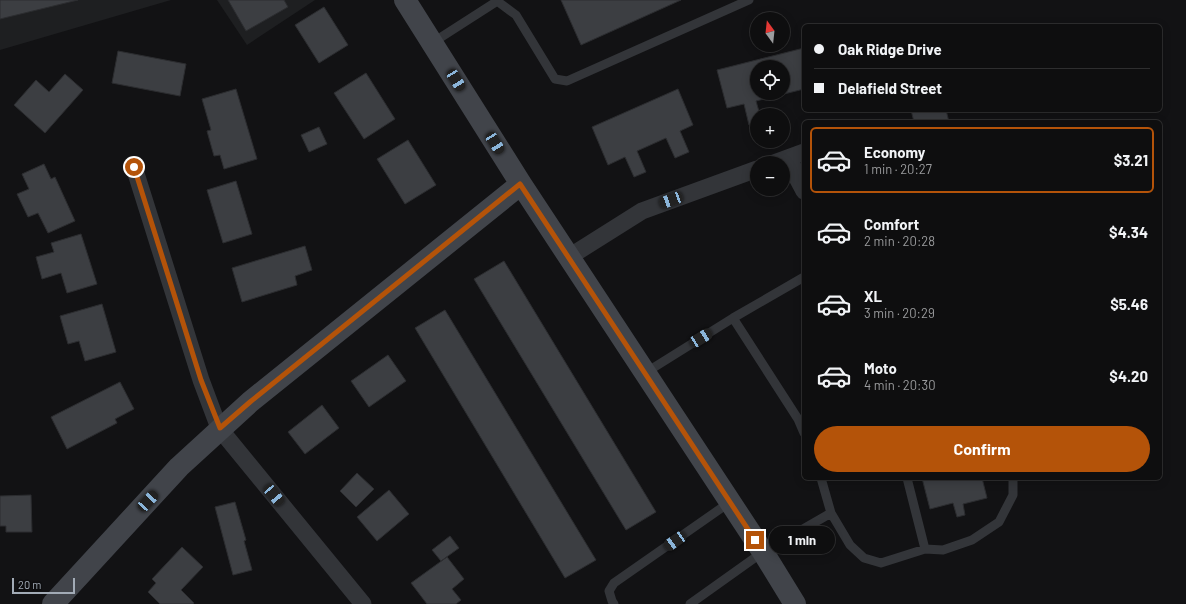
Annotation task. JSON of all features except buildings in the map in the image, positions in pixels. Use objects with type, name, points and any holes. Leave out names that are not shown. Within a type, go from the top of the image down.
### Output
[{"type":"street","points":[[405,0],[520,184],[763,552],[795,604]]},
{"type":"street","points":[[797,155],[796,176],[802,187]]},
{"type":"street","points":[[134,167],[201,380],[220,428],[363,604]]},
{"type":"street","points":[[569,257],[642,211],[750,172]]},
{"type":"street","points":[[53,604],[179,467],[220,428],[250,402],[520,184]]},
{"type":"lane","points":[[432,43],[498,0],[516,14],[555,79],[567,81],[749,0]]},
{"type":"lane","points":[[645,373],[802,277]]},
{"type":"lane","points":[[733,318],[798,419],[802,428]]},
{"type":"lane","points":[[822,480],[831,513],[850,545],[864,558],[881,563],[924,549],[944,550],[972,540],[999,522],[1014,495],[1013,480]]},
{"type":"lane","points":[[907,480],[924,549]]},
{"type":"lane","points":[[614,604],[608,591],[614,583],[730,502]]},
{"type":"lane","points":[[690,604],[763,552],[831,513]]},
{"type":"shaded area","points":[[0,0],[171,0],[0,50]]},
{"type":"shaded area","points":[[217,0],[315,0],[247,45]]},
{"type":"route","points":[[134,167],[201,380],[220,428],[250,402],[520,184],[755,540]]}]
